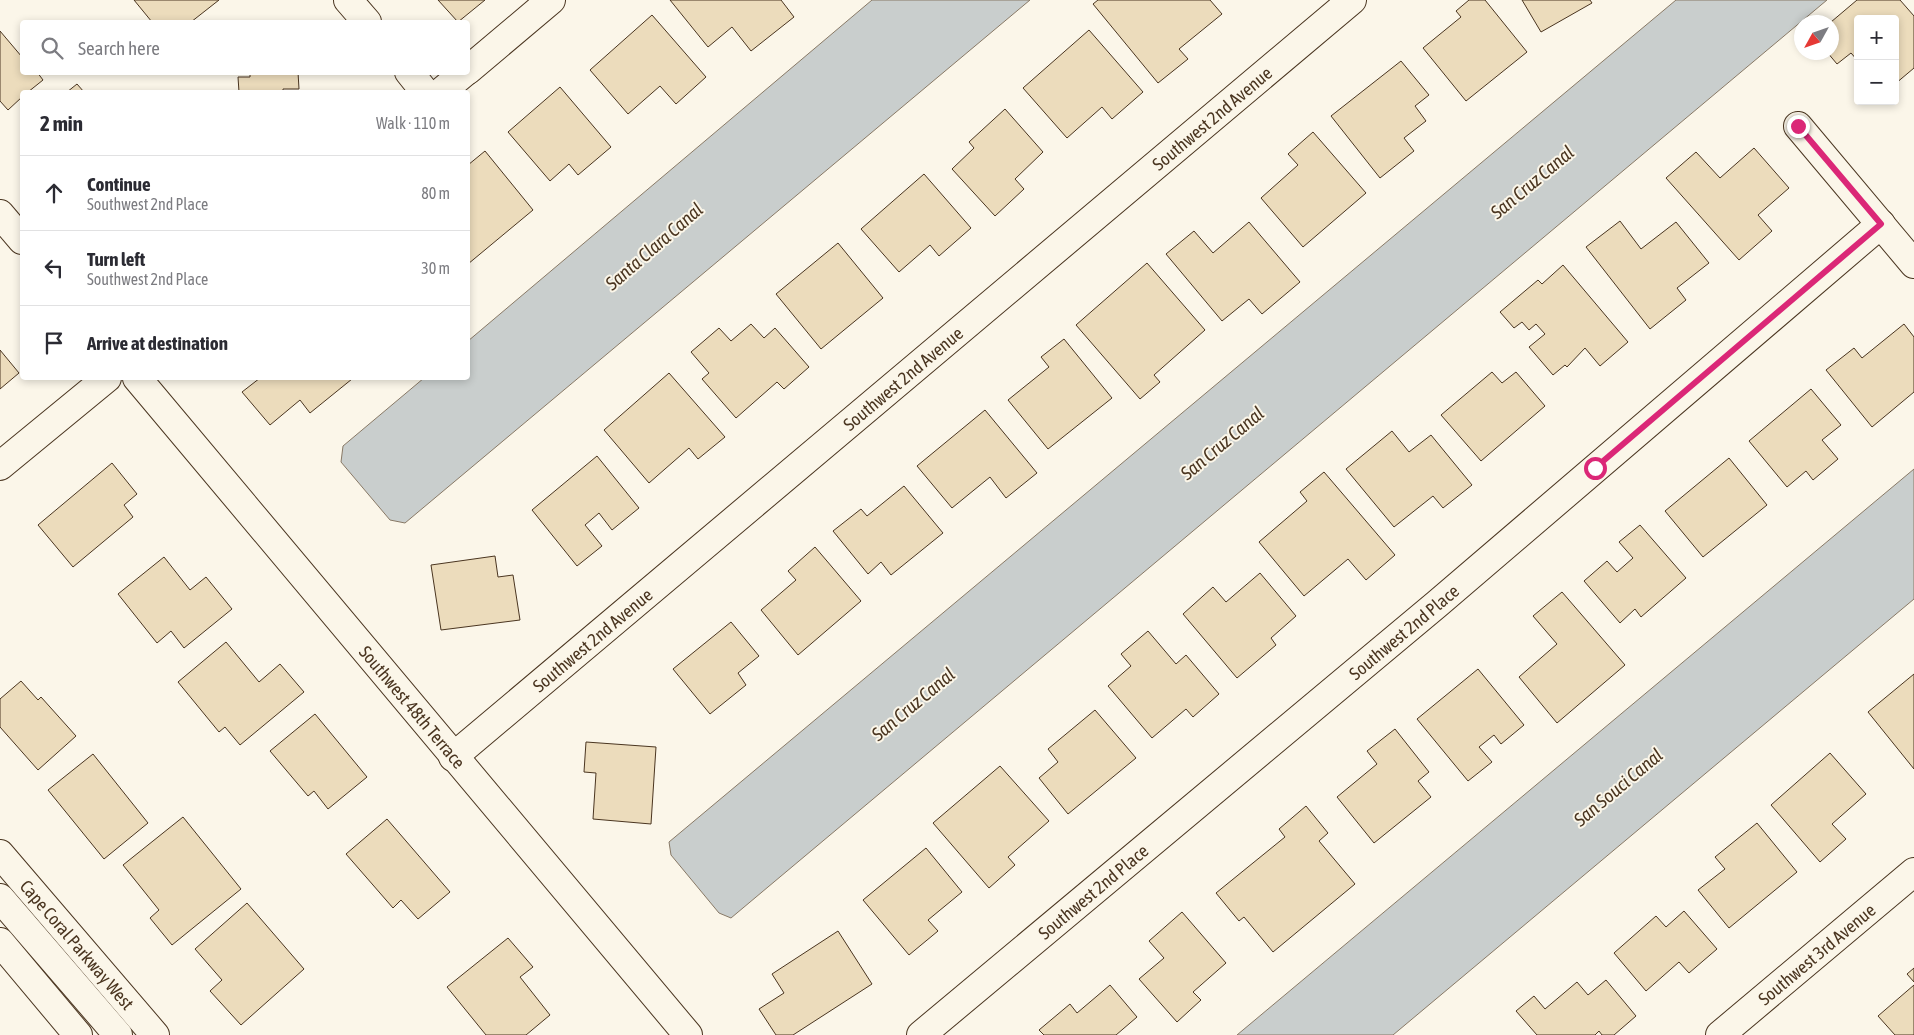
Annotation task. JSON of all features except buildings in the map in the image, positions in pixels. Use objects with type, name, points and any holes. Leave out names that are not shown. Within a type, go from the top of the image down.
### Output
[{"type":"street","points":[[348,0],[365,20]]},
{"type":"street","points":[[470,68],[550,0]]},
{"type":"street","name":"Southwest 2nd Avenue","points":[[454,757],[1352,0]]},
{"type":"street","points":[[412,75],[424,90]]},
{"type":"street","points":[[443,90],[461,75]]},
{"type":"street","points":[[1798,126],[1914,264]]},
{"type":"street","points":[[0,214],[20,238]]},
{"type":"street","name":"Southwest 2nd Place","points":[[921,1035],[1437,604],[1881,224]]},
{"type":"street","points":[[0,466],[104,380]]},
{"type":"street","name":"Southwest 48th Terrace","points":[[139,380],[688,1035]]},
{"type":"street","name":"Cape Coral Parkway West","points":[[0,854],[155,1035]]},
{"type":"street","name":"Southwest 3rd Avenue","points":[[1720,1035],[1914,872]]},
{"type":"street","points":[[0,898],[118,1035]]},
{"type":"street","points":[[0,942],[78,1035]]},
{"type":"water","name":"Santa Clara Canal","points":[[872,0],[1030,0],[405,523],[390,520],[341,462],[343,446],[422,380],[470,380],[470,339]]},
{"type":"water","name":"San Cruz Canal","points":[[1676,0],[1827,0],[1809,15],[1794,15],[1794,28],[731,918],[719,913],[671,855],[669,842]]},
{"type":"water","name":"San Souci Canal","points":[[1914,469],[1914,599],[1393,1035],[1237,1035]]},
{"type":"route","points":[[1595,468],[1881,224],[1798,126]]}]
